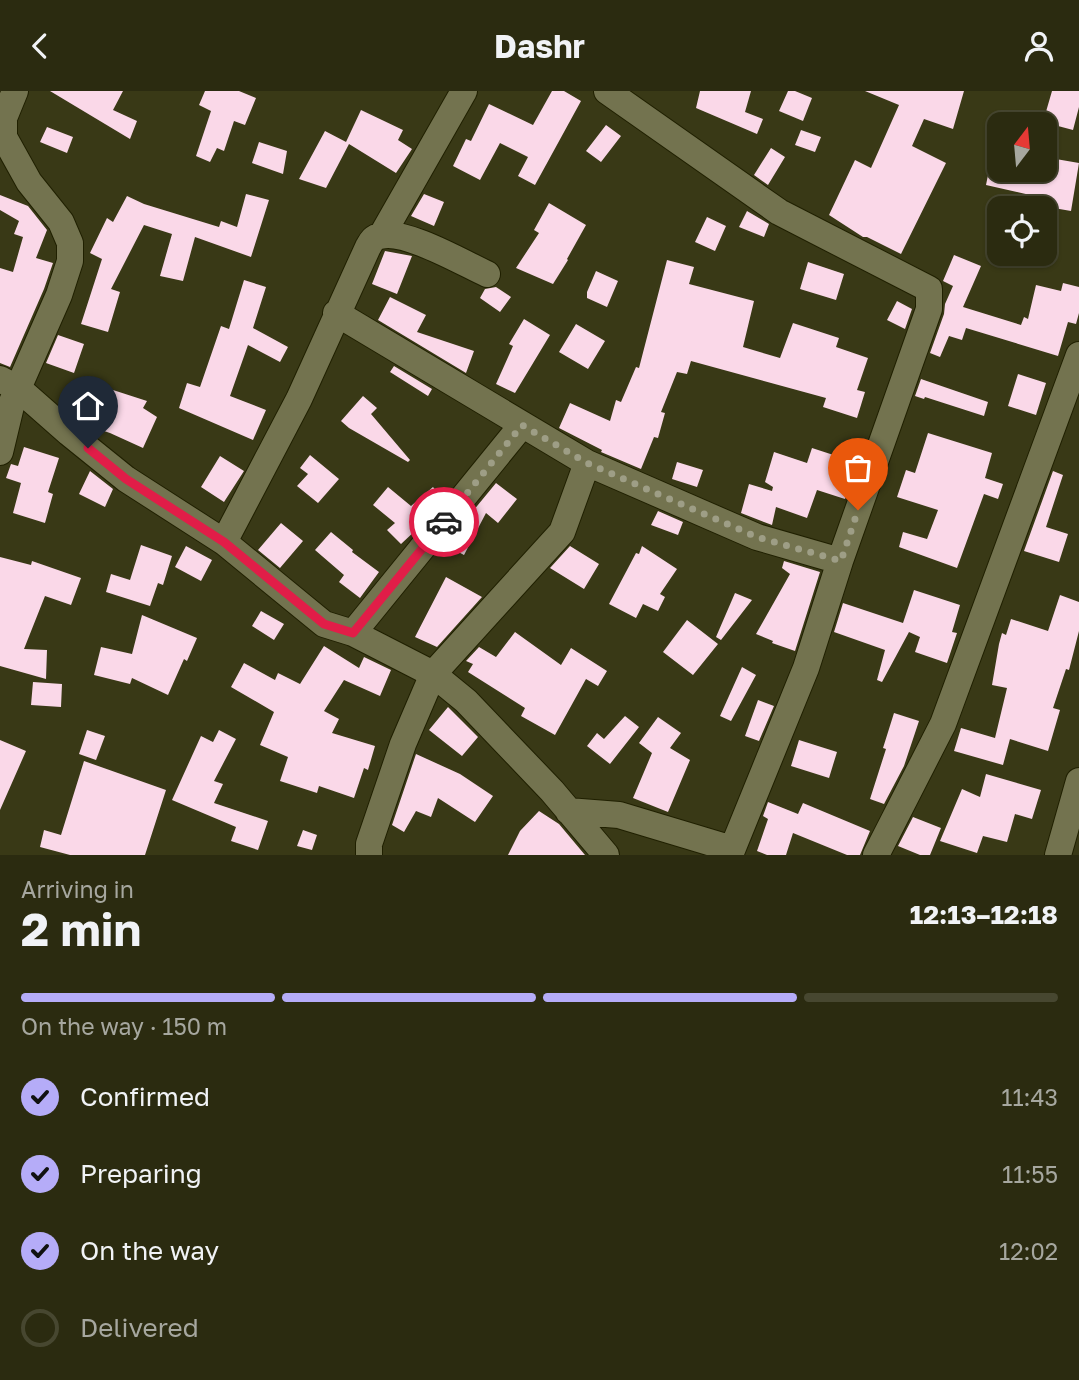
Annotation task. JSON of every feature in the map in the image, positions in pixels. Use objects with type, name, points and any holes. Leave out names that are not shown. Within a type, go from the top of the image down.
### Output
[{"type":"street","points":[[0,452],[12,402],[9,384],[59,295],[70,261],[70,243],[61,222],[29,183],[1,139],[4,118],[15,91]]},
{"type":"street","points":[[382,235],[464,91]]},
{"type":"street","points":[[568,811],[619,815],[731,852],[806,668],[929,309],[929,289],[779,212],[607,91]]},
{"type":"street","points":[[224,542],[299,399],[336,313],[374,238],[382,235],[416,240],[487,274]]},
{"type":"street","points":[[336,313],[587,463],[757,537],[841,561]]},
{"type":"street","points":[[876,855],[943,724],[1079,355]]},
{"type":"street","points":[[9,384],[126,479],[224,542],[324,624],[353,633],[433,674],[466,701],[607,855]]},
{"type":"street","points":[[353,633],[522,425]]},
{"type":"street","points":[[369,855],[369,844],[403,744],[433,674],[562,532],[587,463]]},
{"type":"street","points":[[1058,855],[1079,781]]},
{"type":"building","points":[[50,91],[123,91],[113,110],[137,121],[130,139]]},
{"type":"building","points":[[205,91],[239,91],[256,98],[245,125],[234,121],[224,151],[217,148],[210,162],[196,156],[211,111],[199,105]]},
{"type":"building","points":[[552,91],[564,91],[581,101],[535,185],[518,176],[528,157],[500,143],[480,180],[453,166],[466,139],[471,141],[489,104],[533,125]]},
{"type":"building","points":[[700,91],[751,91],[745,112],[763,119],[757,134],[696,108]]},
{"type":"building","points":[[788,91],[812,98],[803,121],[779,111]]},
{"type":"building","points":[[865,91],[964,91],[953,129],[924,119],[912,146],[946,163],[901,254],[863,237],[829,215],[855,160],[871,168],[899,105]]},
{"type":"building","points":[[1052,91],[1079,91],[1079,107],[1073,130],[1057,126],[1057,112],[1046,112]]},
{"type":"building","points":[[361,110],[403,130],[398,140],[412,149],[396,173],[349,144],[326,188],[299,179],[325,131],[346,142]]},
{"type":"building","points":[[606,125],[621,136],[601,162],[586,151]]},
{"type":"building","points":[[47,127],[73,137],[67,153],[40,142]]},
{"type":"building","points":[[801,130],[821,137],[815,152],[795,145]]},
{"type":"building","points":[[259,142],[287,151],[283,174],[252,163]]},
{"type":"building","points":[[771,148],[785,157],[768,185],[754,175]]},
{"type":"building","points":[[1057,159],[1079,163],[1071,211],[1057,209],[1057,196],[1034,196],[986,185],[987,180],[1057,182]]},
{"type":"building","points":[[246,194],[269,200],[251,257],[195,237],[183,281],[160,276],[172,234],[144,225],[111,289],[120,292],[108,332],[81,324],[102,259],[90,253],[107,218],[113,222],[127,196],[144,204],[219,227],[221,221],[237,227]]},
{"type":"building","points":[[424,194],[444,202],[434,226],[411,216]]},
{"type":"building","points":[[0,195],[28,206],[47,230],[36,258],[53,263],[10,367],[0,363],[0,268],[13,272],[23,237],[14,234],[19,221],[0,210]]},
{"type":"building","points":[[549,203],[586,225],[553,284],[516,268],[539,233],[534,230]]},
{"type":"building","points":[[747,211],[769,224],[764,237],[739,227]]},
{"type":"building","points":[[707,217],[726,226],[715,251],[695,242]]},
{"type":"building","points":[[385,251],[412,256],[397,294],[372,284]]},
{"type":"building","points":[[954,255],[981,266],[963,307],[1021,325],[1024,317],[1028,319],[1036,285],[1061,291],[1063,283],[1079,287],[1079,313],[1076,324],[1068,322],[1058,356],[966,328],[962,340],[949,336],[940,357],[930,353],[953,286],[943,281]]},
{"type":"building","points":[[667,260],[694,267],[689,284],[754,301],[743,347],[780,358],[793,323],[839,338],[836,347],[868,358],[857,390],[865,392],[857,418],[823,407],[826,398],[691,361],[687,374],[677,372],[661,412],[665,413],[658,438],[654,437],[641,469],[601,452],[602,450],[559,428],[570,403],[610,421],[616,400],[621,402],[636,367],[639,368]]},
{"type":"building","points":[[808,262],[844,274],[836,300],[800,289]]},
{"type":"building","points":[[596,271],[618,281],[607,307],[587,298]]},
{"type":"building","points":[[244,280],[266,287],[253,328],[288,347],[280,362],[248,345],[230,396],[266,410],[253,440],[179,408],[187,383],[200,387],[221,326],[229,329]]},
{"type":"building","points":[[496,287],[511,297],[500,312],[480,298],[485,289]]},
{"type":"building","points":[[390,297],[426,315],[417,332],[474,351],[466,373],[378,320]]},
{"type":"building","points":[[897,301],[912,309],[905,329],[887,320]]},
{"type":"building","points":[[524,319],[550,335],[515,393],[496,384],[513,346],[509,344]]},
{"type":"building","points":[[576,324],[605,341],[588,369],[559,352]]},
{"type":"building","points":[[58,335],[84,344],[74,373],[46,363]]},
{"type":"building","points":[[394,366],[432,389],[428,396],[390,372]]},
{"type":"building","points":[[1018,374],[1046,383],[1036,415],[1008,406]]},
{"type":"building","points":[[921,379],[988,402],[984,416],[915,396]]},
{"type":"building","points":[[82,380],[147,401],[143,408],[157,417],[143,448],[83,424],[71,414]]},
{"type":"building","points":[[363,396],[377,408],[371,414],[410,460],[408,462],[341,421]]},
{"type":"building","points":[[928,433],[992,453],[985,478],[1003,484],[998,499],[984,494],[957,568],[899,547],[903,532],[927,539],[938,510],[897,497],[906,470],[915,473]]},
{"type":"building","points":[[24,447],[59,458],[48,492],[53,494],[45,523],[13,513],[21,483],[6,478],[11,464],[18,466]]},
{"type":"building","points":[[812,448],[858,463],[845,499],[817,490],[807,518],[776,507],[772,525],[741,513],[749,484],[772,491],[773,487],[765,482],[774,452],[807,463]]},
{"type":"building","points":[[310,455],[339,479],[318,503],[297,486],[308,474],[300,468]]},
{"type":"building","points":[[220,456],[244,471],[224,502],[201,487]]},
{"type":"building","points":[[677,462],[703,470],[697,487],[672,479]]},
{"type":"building","points":[[90,471],[113,489],[105,507],[79,494]]},
{"type":"building","points":[[1053,471],[1063,475],[1046,527],[1068,534],[1059,562],[1024,551]]},
{"type":"building","points":[[496,483],[517,499],[498,523],[486,513],[464,555],[445,545]]},
{"type":"building","points":[[388,487],[411,506],[433,487],[442,498],[401,544],[387,530],[395,523],[373,505]]},
{"type":"building","points":[[658,511],[683,522],[678,535],[651,525]]},
{"type":"building","points":[[281,523],[303,541],[280,568],[258,550]]},
{"type":"building","points":[[331,532],[379,572],[360,598],[339,582],[344,575],[315,550]]},
{"type":"building","points":[[141,545],[172,556],[163,585],[158,583],[150,606],[106,592],[111,574],[130,580]]},
{"type":"building","points":[[186,546],[212,560],[201,581],[175,567]]},
{"type":"building","points":[[570,546],[599,564],[584,589],[550,568]]},
{"type":"building","points":[[642,546],[677,569],[660,594],[665,597],[658,611],[643,604],[636,618],[609,604]]},
{"type":"building","points":[[0,557],[31,565],[32,561],[81,578],[71,605],[45,596],[24,649],[47,650],[46,679],[0,666]]},
{"type":"building","points":[[784,561],[820,572],[795,651],[756,634],[790,574],[782,568]]},
{"type":"building","points":[[446,577],[482,597],[437,647],[415,637]]},
{"type":"building","points":[[914,590],[960,605],[952,632],[957,633],[947,663],[915,652],[920,637],[909,632],[882,682],[877,680],[885,650],[834,632],[843,603],[903,623]]},
{"type":"building","points":[[735,593],[752,600],[721,640],[716,637]]},
{"type":"building","points":[[1060,595],[1079,602],[1079,631],[1069,670],[1066,669],[1053,708],[1060,710],[1048,751],[1010,739],[1003,765],[954,751],[961,728],[995,738],[1007,688],[992,685],[1002,633],[1006,635],[1011,619],[1048,631]]},
{"type":"building","points":[[261,611],[284,624],[274,640],[252,626]]},
{"type":"building","points":[[142,615],[197,638],[168,695],[132,678],[130,684],[94,675],[101,647],[132,654]]},
{"type":"building","points":[[687,620],[718,644],[693,675],[663,652]]},
{"type":"building","points":[[515,632],[561,665],[571,648],[607,671],[598,686],[586,679],[555,735],[521,716],[525,708],[468,672],[473,664],[466,661],[479,647],[496,657]]},
{"type":"building","points":[[324,646],[359,668],[364,657],[391,670],[380,696],[344,680],[324,711],[339,719],[332,733],[375,746],[368,770],[364,768],[354,798],[319,786],[317,793],[280,781],[288,757],[260,745],[274,712],[231,687],[244,663],[275,680],[278,673],[300,684]]},
{"type":"building","points":[[742,667],[756,675],[731,721],[720,716]]},
{"type":"building","points":[[33,682],[62,684],[61,707],[31,705]]},
{"type":"building","points":[[758,700],[774,706],[759,741],[745,736]]},
{"type":"building","points":[[448,707],[478,737],[462,756],[429,730]]},
{"type":"building","points":[[894,713],[919,721],[904,766],[884,804],[870,799]]},
{"type":"building","points":[[625,716],[639,727],[610,764],[587,746],[597,733],[604,739]]},
{"type":"building","points":[[658,717],[681,733],[670,748],[690,760],[668,812],[633,798],[652,753],[639,743]]},
{"type":"building","points":[[87,730],[105,736],[96,760],[79,754]]},
{"type":"building","points":[[219,730],[236,739],[214,781],[223,784],[214,803],[268,821],[258,850],[231,841],[236,827],[172,800],[201,736],[213,742]]},
{"type":"building","points":[[0,740],[26,751],[0,810]]},
{"type":"building","points":[[799,740],[837,752],[829,778],[791,766]]},
{"type":"building","points":[[416,754],[460,774],[493,796],[475,822],[438,798],[431,817],[416,811],[404,832],[392,825]]},
{"type":"building","points":[[84,761],[166,790],[145,855],[70,855],[40,847],[44,830],[61,835]]},
{"type":"building","points":[[986,774],[1041,790],[1032,819],[1015,814],[1007,842],[983,836],[977,853],[940,841],[962,789],[980,797]]},
{"type":"building","points":[[768,802],[798,814],[803,803],[870,831],[860,855],[847,855],[793,833],[786,855],[767,855],[757,851],[768,819],[763,816]]},
{"type":"building","points":[[539,811],[559,824],[585,855],[508,855],[520,831]]},
{"type":"building","points":[[913,817],[941,828],[930,855],[920,855],[898,846]]},
{"type":"building","points":[[303,830],[317,835],[312,850],[297,846]]},
{"type":"way so far","points":[[444,522],[522,425],[587,463],[757,537],[841,561],[858,510]]},
{"type":"route","points":[[88,448],[126,479],[224,542],[324,624],[353,633],[444,522]]}]
